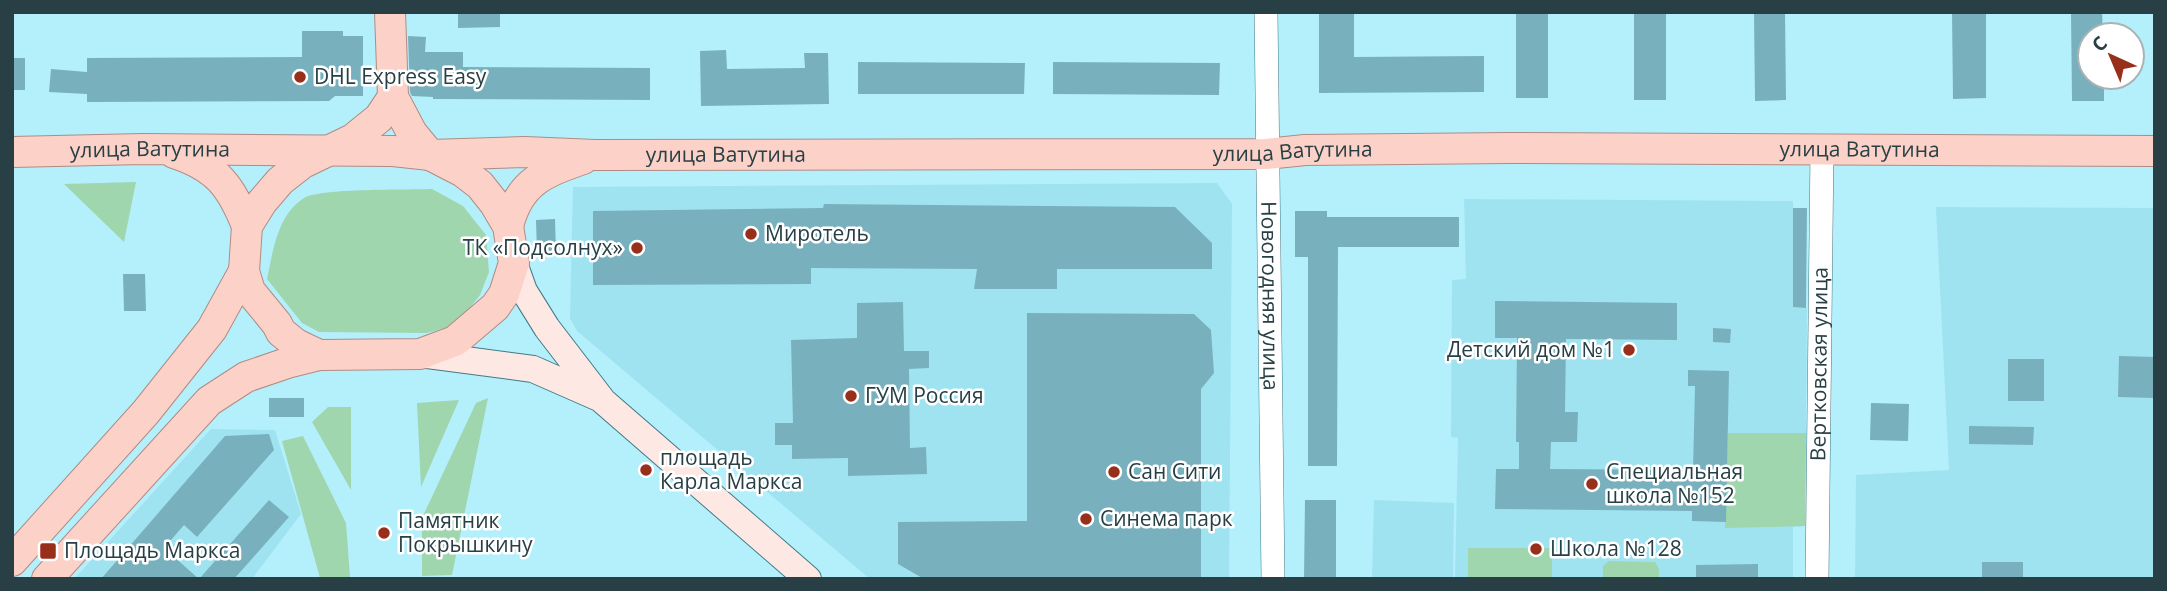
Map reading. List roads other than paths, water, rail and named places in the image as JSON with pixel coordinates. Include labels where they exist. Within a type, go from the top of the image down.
[{"type":"main road","points":[[390,12],[393,97],[412,133],[430,155]]},
{"type":"main road","points":[[319,355],[296,344],[281,332],[250,291],[244,271],[247,226],[280,181],[303,163],[354,139],[379,118],[393,97]]},
{"type":"main road","name":"улица Ватутина","points":[[430,155],[525,152],[595,155],[1266,154],[1305,150],[1496,148],[2155,151]]},
{"type":"main road","points":[[161,149],[204,165],[217,174],[228,186],[247,226]]},
{"type":"main road","points":[[330,150],[393,151],[430,155],[481,185],[508,226],[514,263],[524,291],[547,328],[603,401],[808,579]]},
{"type":"main road","name":"улица Ватутина","points":[[12,152],[330,150]]},
{"type":"main road","points":[[508,226],[512,209],[522,192],[536,179],[553,169],[595,155]]},
{"type":"main road","points":[[420,354],[455,341],[495,307],[504,294],[514,263]]},
{"type":"main road","points":[[12,561],[146,412],[212,329],[244,271]]},
{"type":"main road","points":[[47,579],[209,401],[246,377],[287,363],[319,355],[420,354],[533,369],[603,401]]},
{"type":"street","name":"Новогодняя улица","points":[[1266,12],[1273,579]]},
{"type":"street","name":"Вертковская улица","points":[[1817,579],[1822,149]]},
{"type":"place","name":"DHL Express Easy","points":[[300,77]]},
{"type":"place","name":"Миротель","points":[[751,234]]},
{"type":"place","name":"ТК «Подсолнух»","points":[[637,248]]},
{"type":"place","name":"Детский дом №1","points":[[1629,350]]},
{"type":"place","name":"ГУМ Россия","points":[[851,396]]},
{"type":"place","name":"площадь Карла Маркса","points":[[646,470]]},
{"type":"place","name":"Сан Сити","points":[[1114,472]]},
{"type":"place","name":"Специальная школа №152","points":[[1592,484]]},
{"type":"place","name":"Синема парк","points":[[1086,519]]},
{"type":"place","name":"Памятник Покрышкину","points":[[384,533]]},
{"type":"place","name":"Школа №128","points":[[1536,549]]},
{"type":"place","name":"Площадь Маркса","points":[[48,551]]}]
